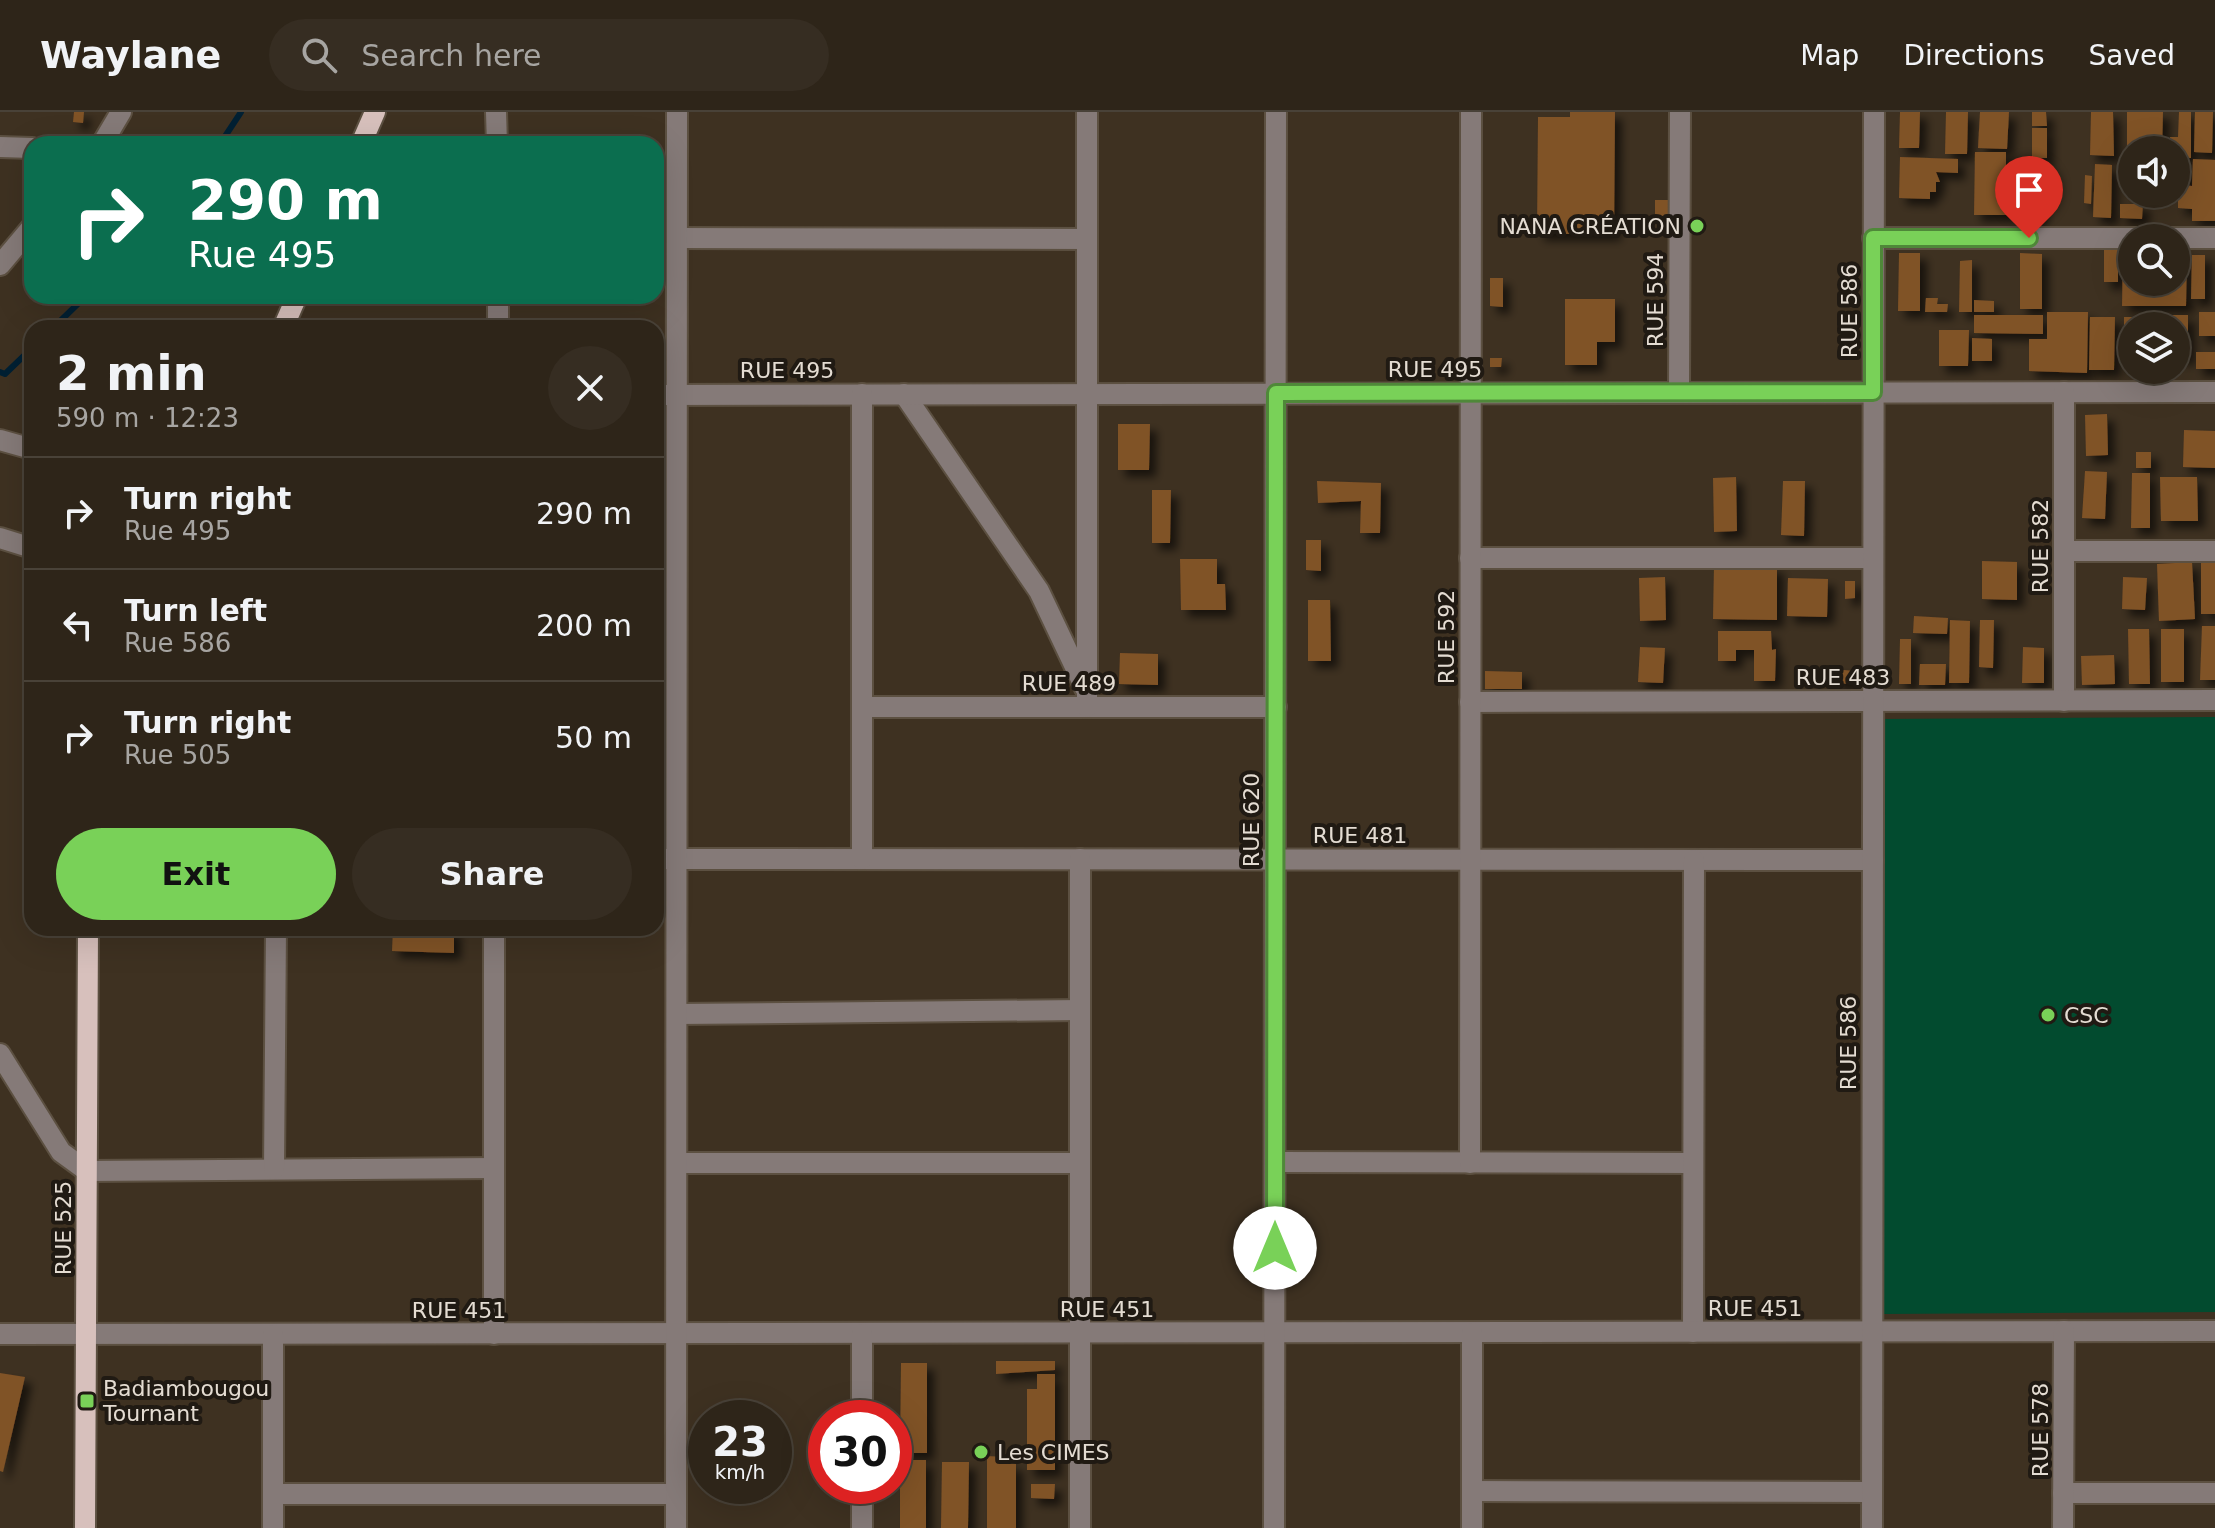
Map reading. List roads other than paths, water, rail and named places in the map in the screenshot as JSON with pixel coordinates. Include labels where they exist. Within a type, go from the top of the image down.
[{"type":"main road","points":[[364,136],[375,112]]},
{"type":"main road","name":"RUE 525","points":[[85,1519],[88,936]]},
{"type":"street","points":[[107,136],[121,112]]},
{"type":"street","points":[[496,112],[497,136]]},
{"type":"street","points":[[676,1528],[677,1014],[666,859],[666,706],[677,552],[677,112]]},
{"type":"street","points":[[1087,112],[1087,700]]},
{"type":"street","name":"RUE 620","points":[[1274,1528],[1276,112]]},
{"type":"street","name":"RUE 592","points":[[1470,1163],[1471,112]]},
{"type":"street","name":"RUE 594","points":[[1679,392],[1680,112]]},
{"type":"street","name":"RUE 586","points":[[1872,1528],[1874,112]]},
{"type":"street","points":[[0,147],[24,148]]},
{"type":"street","points":[[0,265],[24,236]]},
{"type":"street","points":[[677,238],[1087,239]]},
{"type":"street","points":[[1873,238],[2215,238]]},
{"type":"street","name":"RUE 582","points":[[2064,392],[2064,701]]},
{"type":"street","name":"RUE 495","points":[[664,395],[2215,392]]},
{"type":"street","points":[[862,394],[862,859]]},
{"type":"street","points":[[904,394],[1039,591],[1087,700]]},
{"type":"street","points":[[0,440],[24,447]]},
{"type":"street","points":[[0,538],[24,546]]},
{"type":"street","points":[[2064,551],[2215,551]]},
{"type":"street","points":[[664,552],[677,552]]},
{"type":"street","points":[[1470,558],[1873,558]]},
{"type":"street","name":"RUE 489","points":[[862,707],[1087,700],[1276,707]]},
{"type":"street","name":"RUE 483","points":[[1470,702],[2215,700]]},
{"type":"street","name":"RUE 481","points":[[666,859],[1873,860]]},
{"type":"street","points":[[1080,859],[1080,1528]]},
{"type":"street","points":[[1693,1332],[1694,860]]},
{"type":"street","points":[[274,1169],[276,936]]},
{"type":"street","points":[[494,936],[494,1334]]},
{"type":"street","points":[[677,1014],[1080,1010]]},
{"type":"street","points":[[0,1054],[61,1152],[87,1171],[494,1168]]},
{"type":"street","points":[[1275,1162],[1693,1163]]},
{"type":"street","points":[[677,1163],[1080,1163]]},
{"type":"street","name":"RUE 578","points":[[2063,1528],[2064,1331]]},
{"type":"street","name":"RUE 451","points":[[0,1334],[2215,1331]]},
{"type":"street","points":[[1472,1333],[1472,1528]]},
{"type":"street","points":[[862,1334],[862,1400]]},
{"type":"street","points":[[273,1335],[273,1528]]},
{"type":"street","points":[[1472,1491],[1872,1492]]},
{"type":"street","points":[[2063,1493],[2215,1493]]},
{"type":"street","points":[[273,1494],[676,1494]]},
{"type":"street","points":[[862,1504],[862,1528]]},
{"type":"street","points":[[72,1528],[85,1519]]},
{"type":"waterway","points":[[225,136],[241,112]]},
{"type":"waterway","points":[[61,320],[78,304]]},
{"type":"waterway","points":[[0,372],[5,374],[24,356]]},
{"type":"place","name":"NANA CRÉATION","points":[[1697,226]]},
{"type":"place","name":"CSC","points":[[2048,1015]]},
{"type":"place","name":"Badiambougou Tournant","points":[[87,1401]]},
{"type":"place","name":"Les CIMES","points":[[981,1452]]}]
